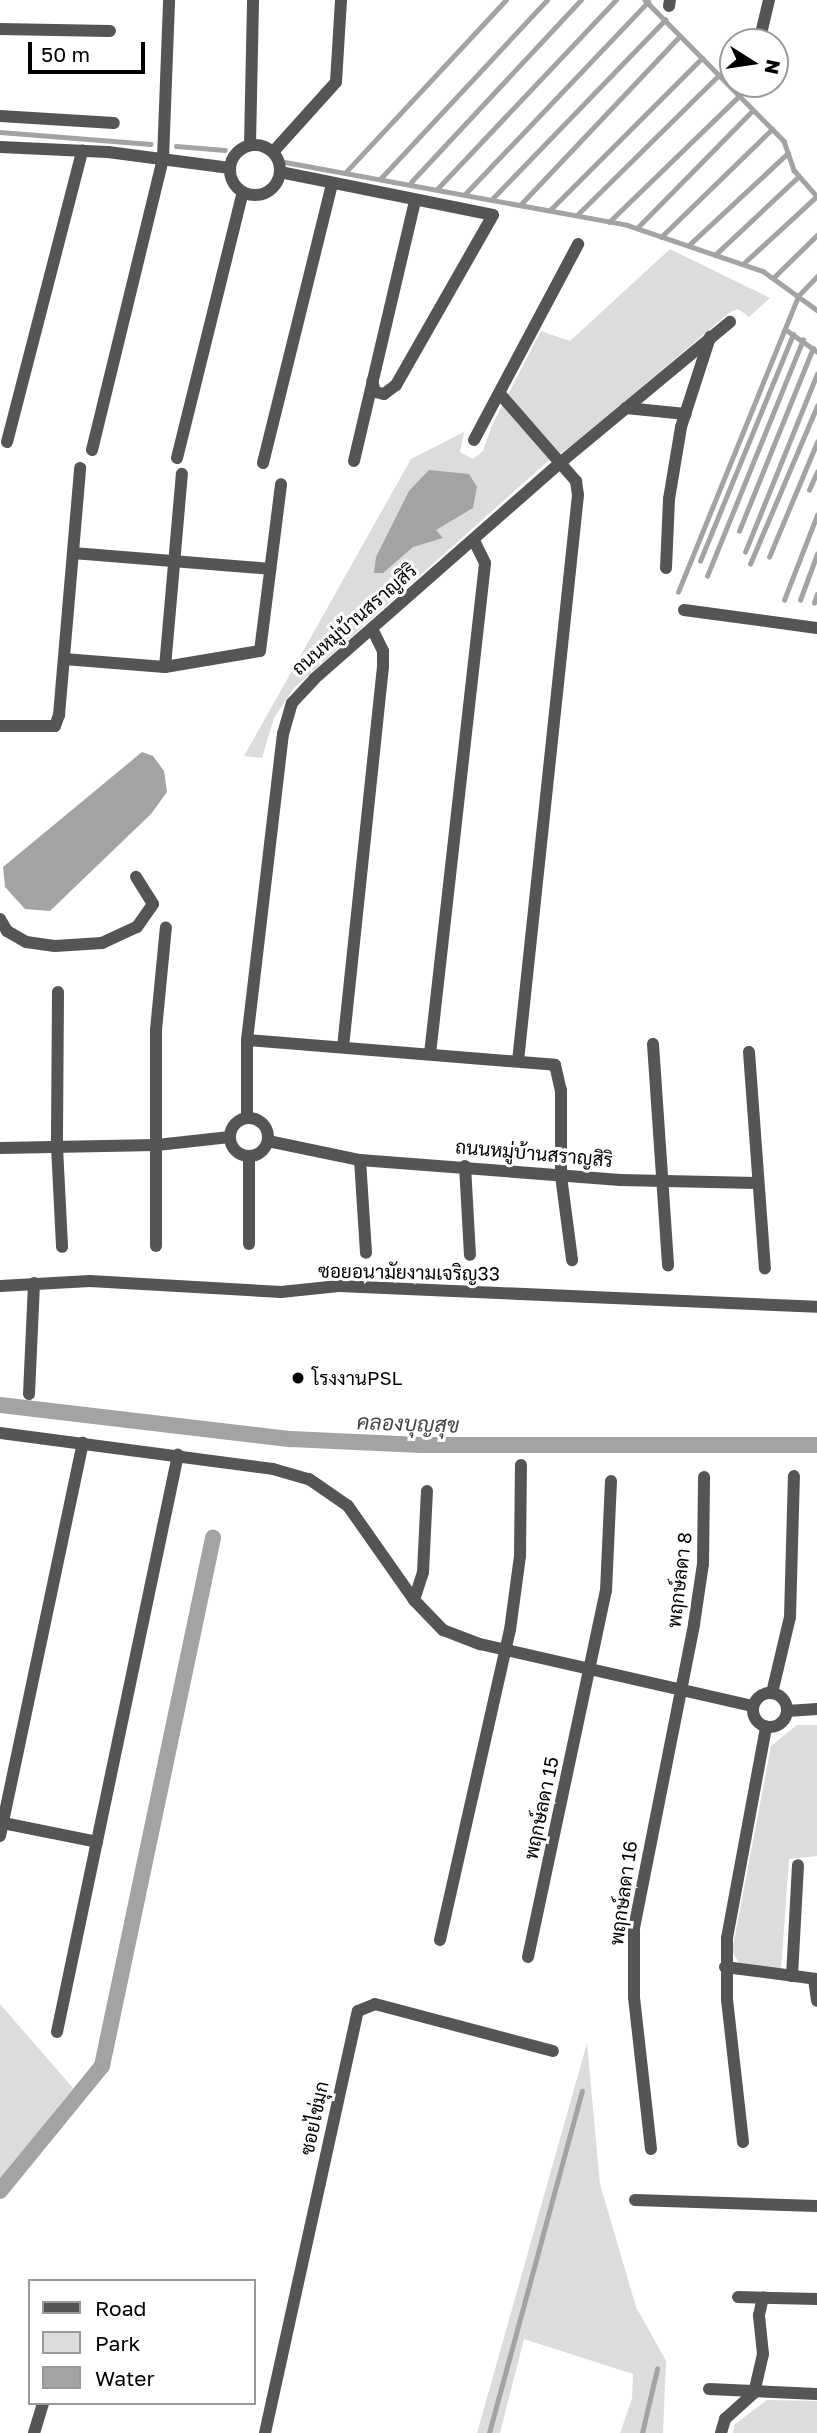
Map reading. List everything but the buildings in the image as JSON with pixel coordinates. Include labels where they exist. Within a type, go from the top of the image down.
[{"type":"street","points":[[92,450],[163,159],[169,0]]},
{"type":"street","points":[[250,145],[253,0]]},
{"type":"street","points":[[273,152],[336,82],[341,0]]},
{"type":"street","points":[[762,28],[769,0]]},
{"type":"street","points":[[0,29],[110,31]]},
{"type":"street","points":[[0,116],[114,123]]},
{"type":"street","points":[[273,152],[250,145],[239,150],[230,168],[232,180],[243,192],[267,192],[280,172]]},
{"type":"street","points":[[0,147],[82,150],[230,168]]},
{"type":"street","points":[[7,442],[82,150]]},
{"type":"street","points":[[273,152],[280,172]]},
{"type":"street","points":[[280,172],[415,201],[489,212],[493,219],[396,385],[384,394],[376,392],[372,381]]},
{"type":"street","points":[[263,463],[332,184]]},
{"type":"street","points":[[177,458],[243,192]]},
{"type":"street","points":[[354,461],[415,201]]},
{"type":"street","points":[[474,440],[579,244]]},
{"type":"street","name":"ถนนหมู่บ้านสราญสิริ","points":[[247,1118],[247,1040],[286,718],[302,691],[560,463],[730,322]]},
{"type":"street","points":[[666,568],[669,499],[686,414],[710,337]]},
{"type":"street","points":[[500,394],[576,481],[578,495],[518,1060]]},
{"type":"street","points":[[626,408],[686,414]]},
{"type":"street","points":[[0,726],[55,726],[64,659],[80,468]]},
{"type":"street","points":[[165,667],[183,474]]},
{"type":"street","points":[[64,659],[165,667],[260,651],[281,484]]},
{"type":"street","points":[[430,1054],[485,563],[474,540]]},
{"type":"street","points":[[73,553],[270,569]]},
{"type":"street","points":[[684,610],[817,628]]},
{"type":"street","points":[[343,1047],[383,666],[383,651],[372,628]]},
{"type":"street","points":[[0,919],[7,930],[26,942],[55,946],[102,943],[137,927],[153,904],[136,877]]},
{"type":"street","points":[[156,1246],[156,1030],[166,927]]},
{"type":"street","points":[[58,992],[57,1147],[62,1247]]},
{"type":"street","points":[[247,1040],[518,1060],[549,1063],[559,1069],[561,1176],[572,1260]]},
{"type":"street","points":[[653,1044],[660,1180],[668,1265]]},
{"type":"street","points":[[749,1052],[765,1268]]},
{"type":"street","points":[[247,1118],[265,1125],[268,1141],[262,1152],[249,1157],[235,1150],[230,1136],[233,1126],[247,1118]]},
{"type":"street","points":[[0,1148],[157,1145],[230,1136]]},
{"type":"street","name":"ถนนหมู่บ้านสราญสิริ","points":[[268,1141],[360,1160],[466,1166],[561,1176],[757,1183]]},
{"type":"street","points":[[249,1157],[249,1244]]},
{"type":"street","points":[[360,1160],[366,1253]]},
{"type":"street","points":[[466,1166],[470,1255]]},
{"type":"street","name":"ซอยอนามัยงามเจริญ33","points":[[0,1286],[90,1281],[281,1292],[339,1286],[817,1307]]},
{"type":"street","points":[[29,1394],[34,1283]]},
{"type":"street","points":[[0,1433],[178,1455],[292,1473],[328,1490],[360,1521],[414,1600],[443,1630],[506,1649],[682,1687],[753,1706]]},
{"type":"street","points":[[83,1443],[1,1830],[97,1842]]},
{"type":"street","points":[[57,2032],[178,1455]]},
{"type":"street","points":[[440,1940],[506,1649],[520,1556],[521,1465]]},
{"type":"street","points":[[772,1693],[790,1617],[794,1476]]},
{"type":"street","name":"พฤกษ์ลดา 8","points":[[682,1687],[703,1564],[704,1477]]},
{"type":"street","name":"พฤกษ์ลดา 15","points":[[528,1957],[593,1667],[606,1591],[611,1481]]},
{"type":"street","points":[[414,1600],[423,1572],[427,1490]]},
{"type":"street","name":"พฤกษ์ลดา 16","points":[[651,2150],[634,1997],[634,1928],[682,1687]]},
{"type":"street","points":[[772,1693],[781,1697],[787,1711],[782,1722],[766,1727],[757,1722],[753,1706],[760,1696],[772,1693]]},
{"type":"street","points":[[787,1711],[817,1709]]},
{"type":"street","points":[[743,2142],[726,1967],[732,1897],[766,1727]]},
{"type":"street","points":[[792,1976],[798,1864]]},
{"type":"street","points":[[726,1967],[816,1979],[817,2001]]},
{"type":"street","name":"ซอยไข่มุก","points":[[265,2433],[358,2011],[375,2004],[553,2051]]},
{"type":"street","points":[[635,2200],[817,2206]]},
{"type":"street","points":[[738,2297],[817,2299]]},
{"type":"street","points":[[721,2433],[725,2419],[754,2393],[763,2354],[759,2315],[763,2297]]},
{"type":"street","points":[[709,2389],[817,2394]]},
{"type":"street","points":[[34,2433],[42,2405]]},
{"type":"green space","points":[[670,249],[770,298],[749,317],[738,309],[730,312],[575,444],[548,461],[294,688],[274,718],[262,758],[244,756],[411,459],[464,432],[460,452],[473,459],[483,451],[493,423],[541,331],[570,341]]},
{"type":"green space","points":[[797,1725],[817,1725],[817,1856],[789,1859],[781,1970],[739,1963],[732,1951],[771,1746]]},
{"type":"green space","points":[[0,2004],[73,2088],[0,2180]]},
{"type":"green space","points":[[587,2043],[600,2184],[636,2307],[666,2361],[663,2433],[620,2433],[632,2399],[633,2374],[524,2339],[500,2433],[477,2433]]},
{"type":"green space","points":[[767,2400],[817,2401],[817,2433],[733,2433],[734,2425]]},
{"type":"water","points":[[429,470],[469,474],[477,487],[473,508],[436,530],[443,538],[413,547],[383,573],[374,573],[376,557],[409,491]]},
{"type":"water","points":[[142,752],[153,756],[164,771],[167,792],[151,814],[50,911],[25,909],[5,887],[3,867]]},
{"type":"waterway","points":[[345,173],[506,0]]},
{"type":"waterway","points":[[381,178],[547,0]]},
{"type":"waterway","points":[[411,182],[581,0]]},
{"type":"waterway","points":[[438,188],[616,0]]},
{"type":"waterway","points":[[645,0],[784,141],[794,170],[817,196]]},
{"type":"waterway","points":[[466,193],[648,2]]},
{"type":"waterway","points":[[493,198],[665,20]]},
{"type":"waterway","points":[[521,204],[680,36]]},
{"type":"waterway","points":[[550,210],[702,58]]},
{"type":"waterway","points":[[578,214],[719,75]]},
{"type":"waterway","points":[[609,222],[737,98]]},
{"type":"waterway","points":[[637,228],[753,110]]},
{"type":"waterway","points":[[661,237],[772,129]]},
{"type":"waterway","points":[[0,132],[151,144]]},
{"type":"waterway","points":[[176,146],[225,150]]},
{"type":"waterway","points":[[689,245],[788,153]]},
{"type":"waterway","points":[[285,162],[627,225],[763,271],[817,310]]},
{"type":"waterway","points":[[715,255],[798,177]]},
{"type":"waterway","points":[[743,264],[817,196]]},
{"type":"waterway","points":[[773,278],[817,235]]},
{"type":"waterway","points":[[678,592],[798,296],[817,276]]},
{"type":"waterway","points":[[785,329],[817,351]]},
{"type":"waterway","points":[[700,561],[793,334]]},
{"type":"waterway","points":[[707,576],[803,340]]},
{"type":"waterway","points":[[739,531],[813,348]]},
{"type":"waterway","points":[[745,552],[817,374]]},
{"type":"waterway","points":[[750,564],[817,406]]},
{"type":"waterway","points":[[769,557],[817,442]]},
{"type":"waterway","points":[[809,490],[817,472]]},
{"type":"waterway","points":[[784,600],[817,515]]},
{"type":"waterway","points":[[800,600],[817,554]]},
{"type":"waterway","points":[[814,603],[817,594]]},
{"type":"waterway","name":"คลองบุญสุข","points":[[0,1405],[291,1439],[421,1445],[817,1445]]},
{"type":"waterway","points":[[0,2191],[102,2066],[213,1538]]},
{"type":"waterway","points":[[489,2433],[582,2091]]},
{"type":"waterway","points":[[642,2433],[657,2369]]},
{"type":"place","name":"โรงงานPSL","points":[[298,1378]]}]
